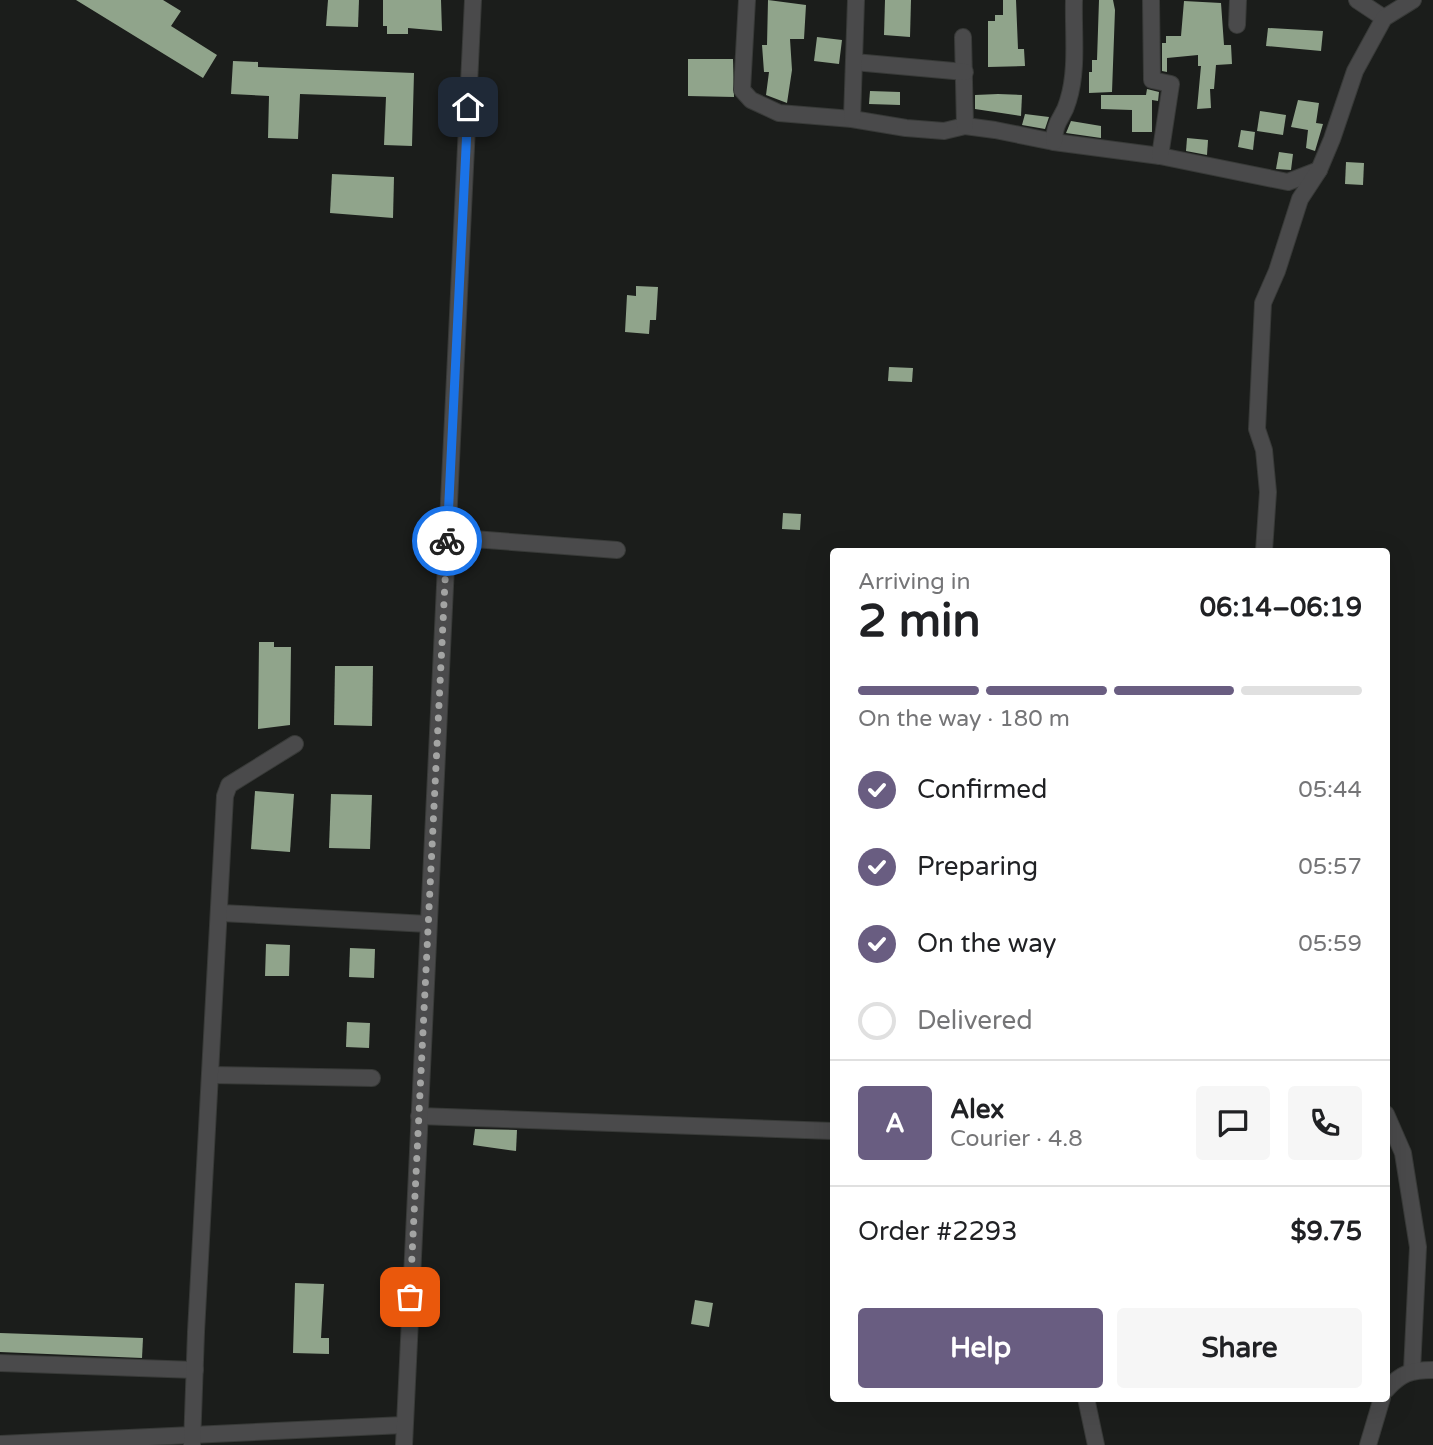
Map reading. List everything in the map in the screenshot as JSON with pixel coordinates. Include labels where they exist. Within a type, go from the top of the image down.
[{"type":"street","points":[[404,1445],[473,0]]},
{"type":"street","points":[[747,0],[742,90],[751,100],[779,113],[944,131],[965,126],[1054,142],[1160,156],[1288,182],[1319,170]]},
{"type":"street","points":[[852,119],[856,0]]},
{"type":"street","points":[[1054,142],[1055,123],[1068,104],[1072,79],[1074,0]]},
{"type":"street","points":[[1151,0],[1152,80],[1171,85],[1160,156]]},
{"type":"street","points":[[1237,25],[1238,0]]},
{"type":"street","points":[[1357,0],[1384,18]]},
{"type":"street","points":[[1264,548],[1268,492],[1264,450],[1257,429],[1259,326],[1263,303],[1277,271],[1300,199],[1319,170],[1355,71],[1384,18],[1413,0]]},
{"type":"street","points":[[964,37],[965,126]]},
{"type":"street","points":[[854,62],[965,72]]},
{"type":"street","points":[[1288,182],[1300,199]]},
{"type":"street","points":[[447,537],[617,550]]},
{"type":"street","points":[[193,1439],[225,796],[229,785],[295,744]]},
{"type":"street","points":[[221,913],[428,924]]},
{"type":"street","points":[[211,1075],[372,1078]]},
{"type":"street","points":[[419,1116],[830,1131]]},
{"type":"street","points":[[1390,1123],[1403,1153],[1418,1247],[1412,1370]]},
{"type":"street","points":[[0,1363],[195,1370]]},
{"type":"street","points":[[1390,1386],[1399,1376],[1412,1370],[1433,1370]]},
{"type":"street","points":[[1087,1402],[1096,1445]]},
{"type":"street","points":[[1368,1445],[1381,1402]]},
{"type":"street","points":[[0,1444],[193,1439],[404,1425]]},
{"type":"building","points":[[76,0],[163,0],[181,11],[171,26],[217,55],[203,78]]},
{"type":"building","points":[[328,0],[359,0],[358,27],[326,26]]},
{"type":"building","points":[[383,0],[441,0],[442,31],[408,28],[408,34],[387,34],[387,26],[383,26]]},
{"type":"building","points":[[768,0],[806,5],[804,39],[790,39],[792,70],[787,103],[766,95],[769,72],[764,72],[762,45],[767,45]]},
{"type":"building","points":[[885,0],[911,0],[910,37],[884,35]]},
{"type":"building","points":[[1003,0],[1016,0],[1018,49],[1024,49],[1025,66],[988,67],[988,21],[995,21],[995,15],[1003,15]]},
{"type":"building","points":[[1099,0],[1113,0],[1115,10],[1112,92],[1089,93],[1089,72],[1092,72],[1092,60],[1097,60]]},
{"type":"building","points":[[1184,1],[1221,3],[1224,45],[1231,45],[1232,64],[1216,65],[1214,89],[1210,89],[1211,108],[1197,109],[1201,66],[1198,66],[1198,55],[1167,58],[1167,72],[1162,71],[1162,43],[1166,43],[1166,36],[1181,36]]},
{"type":"building","points":[[1268,28],[1323,31],[1321,51],[1266,46]]},
{"type":"building","points":[[817,37],[842,40],[839,64],[814,61]]},
{"type":"building","points":[[688,59],[733,59],[734,97],[688,96]]},
{"type":"building","points":[[233,61],[258,62],[258,67],[414,73],[412,146],[384,145],[386,97],[300,94],[298,139],[268,138],[269,96],[231,94]]},
{"type":"building","points":[[1147,89],[1159,92],[1158,101],[1152,100],[1152,132],[1132,132],[1132,110],[1101,109],[1101,95],[1146,95]]},
{"type":"building","points":[[870,91],[900,92],[900,105],[869,104]]},
{"type":"building","points":[[975,95],[1022,95],[1021,116],[975,109]]},
{"type":"building","points":[[1298,100],[1319,103],[1316,123],[1323,124],[1315,151],[1306,148],[1308,130],[1291,127]]},
{"type":"building","points":[[1260,111],[1286,115],[1283,135],[1257,131]]},
{"type":"building","points":[[1025,114],[1049,117],[1045,129],[1022,125]]},
{"type":"building","points":[[1071,121],[1101,126],[1101,138],[1066,133]]},
{"type":"building","points":[[1241,130],[1255,132],[1253,150],[1238,147]]},
{"type":"building","points":[[1187,138],[1208,140],[1207,155],[1186,151]]},
{"type":"building","points":[[1279,152],[1293,154],[1291,170],[1276,169]]},
{"type":"building","points":[[1346,162],[1364,163],[1363,185],[1345,184]]},
{"type":"building","points":[[332,174],[394,177],[393,218],[330,213]]},
{"type":"building","points":[[636,286],[658,287],[656,320],[650,320],[649,334],[625,332],[627,295],[636,296]]},
{"type":"building","points":[[889,367],[913,368],[912,382],[888,381]]},
{"type":"building","points":[[783,513],[801,514],[800,530],[782,529]]},
{"type":"building","points":[[259,642],[274,642],[274,647],[291,647],[290,725],[258,729]]},
{"type":"building","points":[[335,666],[373,666],[372,726],[334,725]]},
{"type":"building","points":[[255,791],[294,794],[290,852],[251,849]]},
{"type":"building","points":[[331,794],[372,795],[370,849],[329,848]]},
{"type":"building","points":[[266,944],[290,945],[289,976],[265,976]]},
{"type":"building","points":[[350,948],[375,949],[374,978],[349,977]]},
{"type":"building","points":[[347,1022],[370,1023],[369,1048],[346,1047]]},
{"type":"building","points":[[475,1129],[517,1130],[516,1151],[473,1145]]},
{"type":"building","points":[[295,1283],[324,1284],[321,1338],[329,1338],[329,1354],[293,1353]]},
{"type":"building","points":[[695,1300],[713,1303],[709,1327],[691,1324]]},
{"type":"building","points":[[0,1333],[143,1338],[142,1358],[0,1352]]},
{"type":"way so far","points":[[410,1297],[447,541]]},
{"type":"route","points":[[447,541],[468,107]]}]
